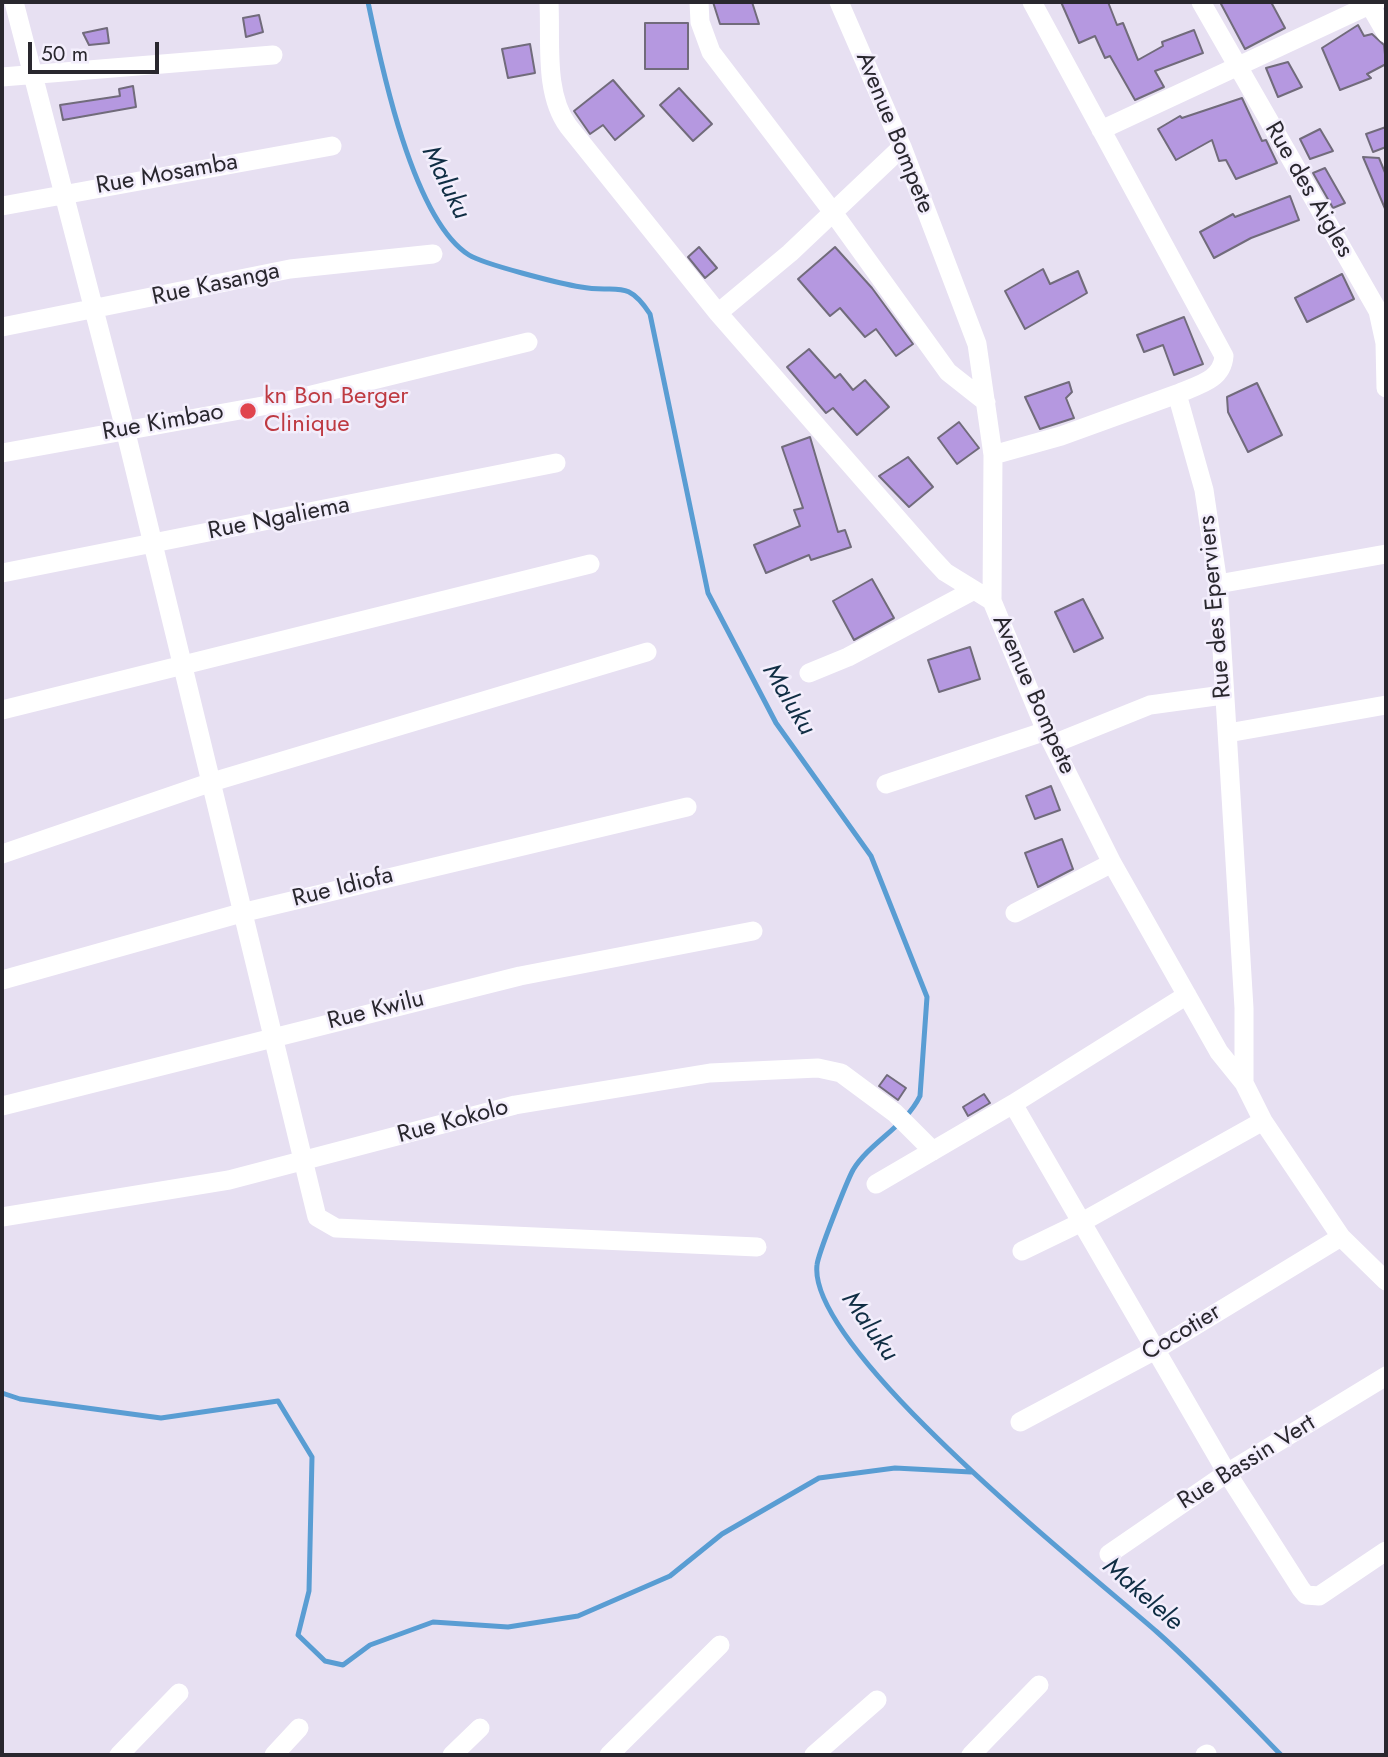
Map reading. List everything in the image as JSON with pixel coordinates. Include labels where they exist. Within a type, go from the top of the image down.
[{"type":"street","points":[[14,2],[125,429],[180,666],[212,782],[241,913],[317,1217],[336,1228],[757,1247]]},
{"type":"street","points":[[549,2],[554,94],[559,114],[718,313],[932,558],[945,572],[992,601]]},
{"type":"street","points":[[699,2],[700,22],[711,51],[832,211],[948,372],[986,402]]},
{"type":"street","name":"Avenue Bompete","points":[[839,2],[902,147],[977,344],[993,455],[992,601],[1050,737],[1112,863],[1226,1062],[1244,1083],[1263,1121],[1341,1237],[1386,1281]]},
{"type":"street","points":[[993,455],[1061,436],[1177,394],[1217,376],[1223,367],[1224,356],[1220,344],[1032,2]]},
{"type":"street","name":"Rue des Aigles","points":[[1201,2],[1378,311],[1385,343],[1386,388]]},
{"type":"street","points":[[1101,130],[1371,3],[1386,33]]},
{"type":"street","points":[[2,77],[273,55]]},
{"type":"street","name":"Rue Mosamba","points":[[2,205],[332,146]]},
{"type":"street","points":[[718,313],[790,253],[902,147]]},
{"type":"street","name":"Rue Kasanga","points":[[2,327],[290,269],[433,254]]},
{"type":"street","name":"Rue Kimbao","points":[[2,453],[279,403],[528,342]]},
{"type":"street","name":"Rue des Eperviers","points":[[1177,394],[1204,490],[1218,583],[1244,1008],[1244,1083]]},
{"type":"street","name":"Rue Ngaliema","points":[[2,572],[317,513],[556,463]]},
{"type":"street","points":[[1218,583],[1386,554]]},
{"type":"street","points":[[2,709],[590,564]]},
{"type":"street","points":[[809,673],[848,657],[974,590]]},
{"type":"street","points":[[2,854],[212,782],[647,652]]},
{"type":"street","points":[[886,783],[1050,737],[1150,705],[1223,695]]},
{"type":"street","points":[[1228,733],[1386,705]]},
{"type":"street","name":"Rue Idiofa","points":[[2,980],[241,913],[687,807]]},
{"type":"street","points":[[1015,912],[1112,863]]},
{"type":"street","name":"Rue Kwilu","points":[[2,1106],[271,1036],[520,976],[753,931]]},
{"type":"street","points":[[876,1185],[1013,1104],[1187,995]]},
{"type":"street","name":"Rue Kokolo","points":[[2,1217],[229,1180],[515,1105],[710,1073],[829,1070],[841,1073],[900,1119],[933,1151]]},
{"type":"street","points":[[1013,1104],[1227,1473],[1306,1595],[1319,1596],[1386,1551]]},
{"type":"street","points":[[1022,1251],[1082,1222],[1263,1121]]},
{"type":"street","name":"Cocotier","points":[[1020,1422],[1157,1349],[1341,1237]]},
{"type":"street","name":"Rue Bassin Vert","points":[[1109,1553],[1227,1473],[1386,1376]]},
{"type":"street","points":[[609,1755],[720,1646]]},
{"type":"street","points":[[971,1755],[1039,1685]]},
{"type":"street","points":[[119,1755],[179,1693]]},
{"type":"street","points":[[814,1755],[877,1700]]},
{"type":"street","points":[[274,1755],[299,1728]]},
{"type":"street","points":[[452,1755],[480,1728]]},
{"type":"building","points":[[713,2],[752,2],[759,24],[720,24]]},
{"type":"building","points":[[1061,2],[1108,2],[1117,25],[1123,23],[1138,60],[1163,46],[1162,42],[1194,30],[1203,53],[1155,71],[1164,87],[1135,100],[1110,56],[1105,58],[1095,36],[1079,43]]},
{"type":"building","points":[[1220,2],[1271,2],[1285,28],[1245,49]]},
{"type":"building","points":[[259,15],[263,32],[246,37],[243,18]]},
{"type":"building","points":[[645,23],[688,23],[688,69],[645,69]]},
{"type":"building","points":[[1358,25],[1364,36],[1372,34],[1384,45],[1386,64],[1367,74],[1371,78],[1340,90],[1322,48]]},
{"type":"building","points":[[107,28],[109,43],[89,45],[83,33]]},
{"type":"building","points":[[530,44],[535,73],[508,78],[502,49]]},
{"type":"building","points":[[1288,62],[1302,87],[1278,97],[1266,68]]},
{"type":"building","points":[[613,80],[644,116],[615,140],[603,125],[590,134],[574,111]]},
{"type":"building","points":[[133,86],[136,107],[63,120],[60,105],[120,96],[119,89]]},
{"type":"building","points":[[679,88],[712,124],[693,141],[660,105]]},
{"type":"building","points":[[1242,98],[1262,141],[1266,140],[1277,163],[1236,179],[1226,160],[1219,161],[1212,140],[1176,160],[1158,129],[1180,116],[1182,118]]},
{"type":"building","points":[[1386,127],[1386,147],[1373,152],[1366,134]]},
{"type":"building","points":[[1320,129],[1333,151],[1310,159],[1300,139]]},
{"type":"building","points":[[1363,157],[1379,158],[1386,175],[1386,211]]},
{"type":"building","points":[[1325,168],[1345,203],[1333,208],[1313,173]]},
{"type":"building","points":[[1290,196],[1299,220],[1251,238],[1214,258],[1200,232],[1233,214],[1235,217]]},
{"type":"building","points":[[699,247],[717,268],[705,278],[688,257]]},
{"type":"building","points":[[835,247],[872,288],[913,344],[896,356],[876,329],[865,337],[840,308],[830,316],[798,279]]},
{"type":"building","points":[[1043,269],[1050,284],[1078,271],[1087,293],[1025,329],[1005,291]]},
{"type":"building","points":[[1342,274],[1354,299],[1307,322],[1295,298]]},
{"type":"building","points":[[1184,317],[1203,364],[1174,375],[1163,345],[1144,352],[1137,335]]},
{"type":"building","points":[[809,349],[835,378],[840,374],[853,390],[865,380],[889,407],[857,435],[833,408],[826,413],[787,367]]},
{"type":"building","points":[[1069,382],[1072,392],[1066,398],[1074,418],[1040,429],[1025,397]]},
{"type":"building","points":[[1257,383],[1282,435],[1248,452],[1228,412],[1227,397]]},
{"type":"building","points":[[959,422],[979,448],[957,464],[938,438]]},
{"type":"building","points":[[810,437],[838,532],[845,530],[851,547],[811,560],[809,555],[766,573],[754,545],[800,526],[794,510],[803,508],[782,447]]},
{"type":"building","points":[[908,457],[933,487],[909,507],[879,476]]},
{"type":"building","points":[[872,579],[894,618],[854,640],[833,601]]},
{"type":"building","points":[[1083,599],[1103,638],[1074,652],[1055,612]]},
{"type":"building","points":[[970,647],[980,679],[939,692],[928,660]]},
{"type":"building","points":[[1051,786],[1060,810],[1035,819],[1026,796]]},
{"type":"building","points":[[1062,839],[1073,869],[1038,887],[1025,853]]},
{"type":"building","points":[[887,1075],[906,1088],[898,1100],[879,1086]]},
{"type":"building","points":[[984,1094],[990,1103],[968,1116],[963,1107]]},
{"type":"waterway","name":"Maluku","points":[[368,2],[402,139],[431,210],[449,237],[469,255],[505,268],[571,285],[627,291],[634,295],[650,314],[708,593],[776,723],[871,856],[927,997],[920,1096],[906,1117],[869,1151],[853,1170],[817,1265],[826,1303],[856,1350],[903,1403],[958,1458],[1157,1632],[1281,1755]]},
{"type":"waterway","points":[[2,1393],[20,1399],[161,1418],[278,1401],[312,1457],[309,1591],[298,1635],[325,1661],[343,1665],[370,1645],[433,1622],[508,1627],[578,1616],[670,1576],[722,1534],[819,1478],[895,1468],[971,1472]]},
{"type":"place","name":"kn Bon Berger Clinique","points":[[248,411]]},
{"type":"water label","name":"Makelele","points":[[1142,1595]]}]
